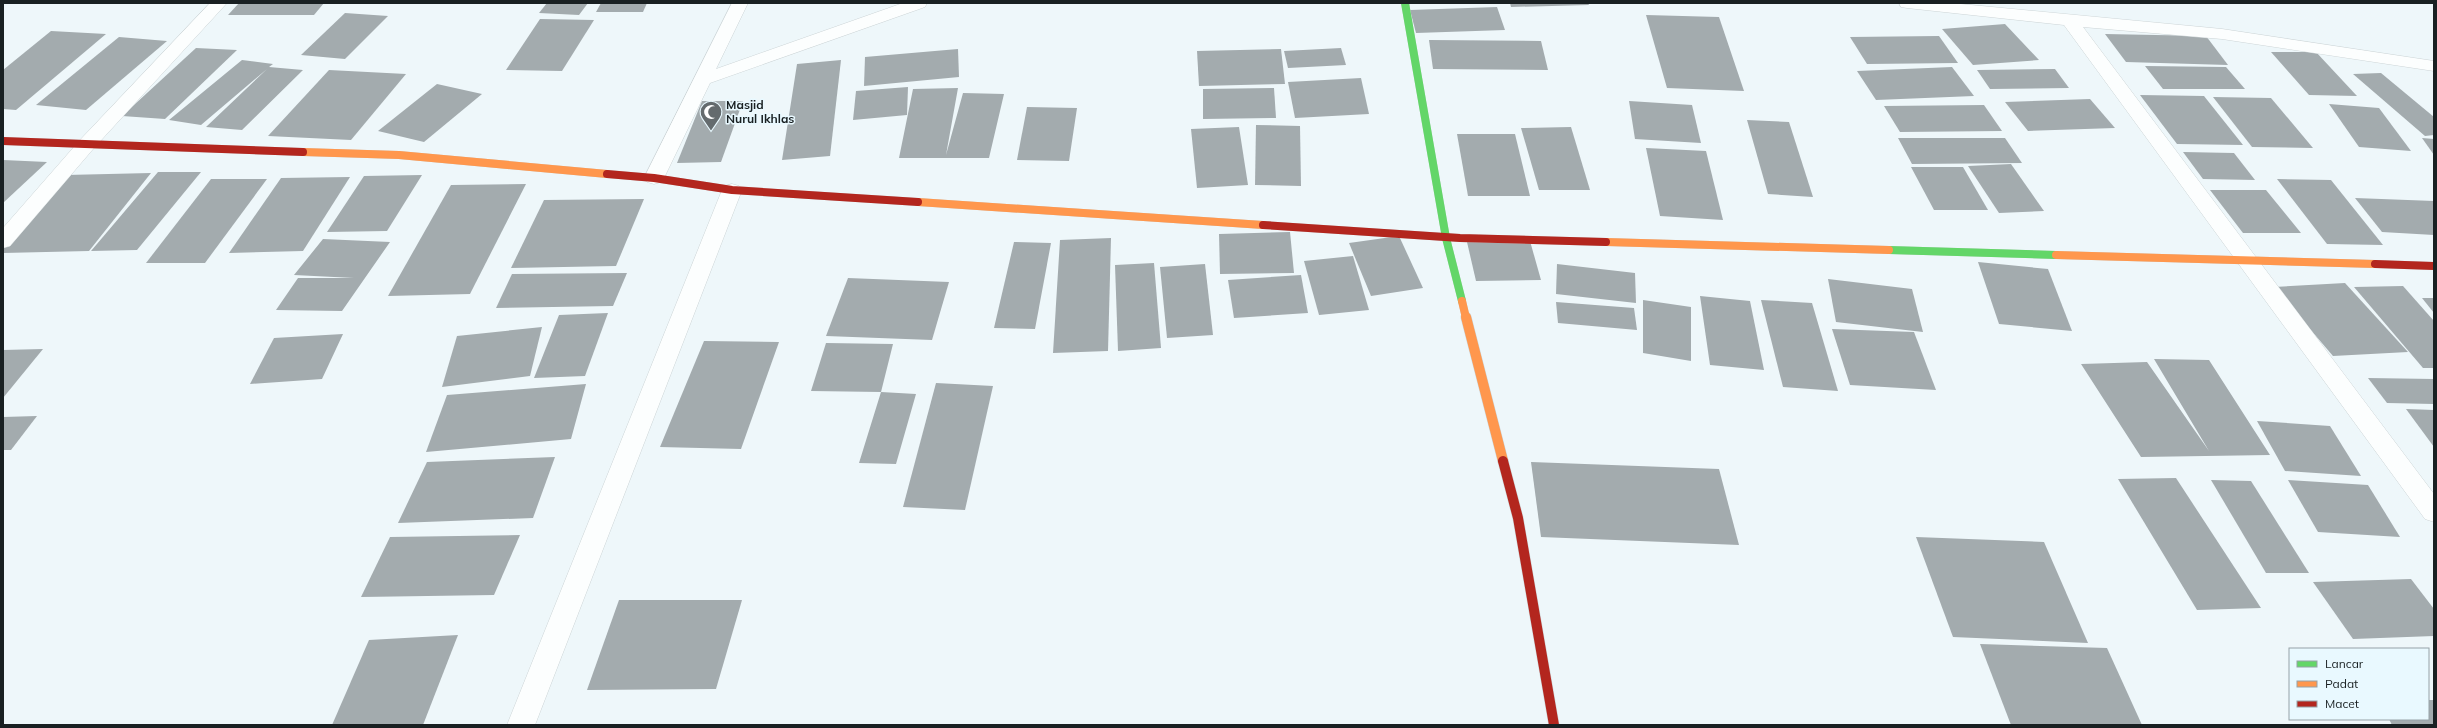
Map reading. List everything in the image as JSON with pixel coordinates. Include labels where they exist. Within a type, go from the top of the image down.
[{"type":"street","points":[[3,241],[87,144],[219,3]]},
{"type":"street","points":[[654,178],[704,79],[740,3]]},
{"type":"street","points":[[704,79],[919,3]]},
{"type":"street","points":[[1405,3],[1446,238],[1518,518],[1554,725]]},
{"type":"street","points":[[1906,3],[2222,34],[2434,66]]},
{"type":"street","points":[[2069,20],[2434,512]]},
{"type":"street","points":[[3,141],[399,155],[654,178],[732,190],[1446,238],[2434,266]]},
{"type":"street","points":[[521,725],[732,190]]},
{"type":"building","points":[[239,3],[324,3],[314,15],[228,15]]},
{"type":"building","points":[[547,3],[588,3],[579,15],[539,13]]},
{"type":"building","points":[[601,3],[647,3],[643,12],[596,12]]},
{"type":"building","points":[[1510,3],[1588,3],[1589,5],[1511,7]]},
{"type":"building","points":[[1497,7],[1505,30],[1416,33],[1410,10]]},
{"type":"building","points":[[345,13],[388,16],[345,59],[301,55]]},
{"type":"building","points":[[1646,15],[1719,17],[1744,91],[1667,88]]},
{"type":"building","points":[[540,19],[594,20],[562,71],[506,70]]},
{"type":"building","points":[[2005,24],[2039,60],[1973,65],[1942,29]]},
{"type":"building","points":[[51,31],[106,34],[16,110],[3,109],[3,70]]},
{"type":"building","points":[[2105,34],[2206,36],[2228,65],[2126,62]]},
{"type":"building","points":[[1939,36],[1958,63],[1867,64],[1850,37]]},
{"type":"building","points":[[119,37],[167,41],[86,110],[36,105]]},
{"type":"building","points":[[1429,40],[1541,41],[1548,70],[1433,69]]},
{"type":"building","points":[[196,48],[237,50],[165,119],[122,116]]},
{"type":"building","points":[[1341,48],[1346,65],[1288,68],[1284,51]]},
{"type":"building","points":[[958,49],[959,77],[864,86],[865,57]]},
{"type":"building","points":[[1281,49],[1285,84],[1199,86],[1197,51]]},
{"type":"building","points":[[2271,52],[2316,52],[2357,96],[2309,95]]},
{"type":"building","points":[[242,60],[273,64],[269,67],[303,70],[242,130],[206,127],[267,69],[201,125],[169,120]]},
{"type":"building","points":[[841,60],[830,156],[782,160],[797,64]]},
{"type":"building","points":[[2145,66],[2226,67],[2245,89],[2163,89]]},
{"type":"building","points":[[1952,67],[1974,96],[1876,100],[1857,71]]},
{"type":"building","points":[[2055,69],[2069,88],[1990,89],[1977,70]]},
{"type":"building","points":[[329,70],[406,74],[351,140],[268,136]]},
{"type":"building","points":[[2381,73],[2434,117],[2434,135],[2425,136],[2353,74]]},
{"type":"building","points":[[1361,78],[1369,114],[1295,118],[1288,82]]},
{"type":"building","points":[[437,84],[482,94],[424,142],[378,131]]},
{"type":"building","points":[[908,87],[907,115],[853,120],[856,91]]},
{"type":"building","points":[[958,88],[946,155],[963,93],[1004,94],[989,158],[899,158],[913,89]]},
{"type":"building","points":[[1274,88],[1276,118],[1203,119],[1203,89]]},
{"type":"building","points":[[2140,95],[2204,96],[2243,145],[2177,144]]},
{"type":"building","points":[[2213,97],[2271,98],[2313,148],[2252,147]]},
{"type":"building","points":[[2090,99],[2115,128],[2028,131],[2005,102]]},
{"type":"building","name":"Masjid Nurul Ikhlas","points":[[702,101],[743,101],[721,162],[677,163]]},
{"type":"building","points":[[1629,101],[1692,105],[1701,143],[1635,139]]},
{"type":"building","points":[[2329,104],[2379,108],[2411,151],[2359,147]]},
{"type":"building","points":[[1984,105],[2002,131],[1900,132],[1884,106]]},
{"type":"building","points":[[1027,107],[1077,108],[1069,161],[1017,160]]},
{"type":"building","points":[[1747,120],[1789,122],[1813,197],[1768,194]]},
{"type":"building","points":[[1256,125],[1300,126],[1301,186],[1255,185]]},
{"type":"building","points":[[1239,127],[1248,185],[1197,188],[1191,129]]},
{"type":"building","points":[[1571,127],[1590,190],[1539,190],[1521,128]]},
{"type":"building","points":[[1457,134],[1515,134],[1530,196],[1468,196]]},
{"type":"building","points":[[1898,138],[2005,138],[2022,163],[1912,164]]},
{"type":"building","points":[[2422,138],[2434,139],[2434,155]]},
{"type":"building","points":[[1646,148],[1706,151],[1723,220],[1660,216]]},
{"type":"building","points":[[2183,152],[2234,153],[2255,180],[2203,179]]},
{"type":"building","points":[[3,160],[47,162],[3,203]]},
{"type":"building","points":[[2011,164],[2044,211],[1999,213],[1968,166]]},
{"type":"building","points":[[1911,167],[1963,167],[1988,210],[1934,210]]},
{"type":"building","points":[[158,172],[201,172],[137,250],[91,251]]},
{"type":"building","points":[[151,173],[89,251],[3,253],[3,249],[66,175]]},
{"type":"building","points":[[422,175],[387,231],[327,232],[364,176]]},
{"type":"building","points":[[350,177],[303,251],[229,253],[281,178]]},
{"type":"building","points":[[211,179],[267,179],[205,263],[146,263]]},
{"type":"building","points":[[2277,179],[2331,180],[2383,245],[2327,244]]},
{"type":"building","points":[[526,184],[470,294],[388,296],[451,185]]},
{"type":"building","points":[[2210,190],[2266,190],[2301,233],[2243,233]]},
{"type":"building","points":[[2355,198],[2434,201],[2434,235],[2382,232]]},
{"type":"building","points":[[644,199],[616,266],[511,268],[544,200]]},
{"type":"building","points":[[1290,232],[1294,273],[1220,274],[1219,234]]},
{"type":"building","points":[[1399,236],[1423,288],[1371,296],[1349,243]]},
{"type":"building","points":[[1111,238],[1108,351],[1053,353],[1060,240]]},
{"type":"building","points":[[323,239],[390,242],[342,311],[276,310],[298,278],[354,278],[294,275]]},
{"type":"building","points":[[1530,241],[1541,280],[1476,281],[1467,242]]},
{"type":"building","points":[[1014,242],[1051,243],[1035,329],[994,328]]},
{"type":"building","points":[[1353,256],[1369,310],[1319,315],[1304,261]]},
{"type":"building","points":[[1978,262],[2048,269],[2072,331],[1999,324]]},
{"type":"building","points":[[1154,263],[1161,348],[1118,351],[1115,265]]},
{"type":"building","points":[[1205,264],[1213,335],[1167,338],[1160,267]]},
{"type":"building","points":[[1557,264],[1635,273],[1636,303],[1556,294]]},
{"type":"building","points":[[627,273],[613,306],[496,308],[512,274]]},
{"type":"building","points":[[1301,275],[1308,313],[1234,318],[1228,280]]},
{"type":"building","points":[[848,278],[949,282],[932,340],[826,336]]},
{"type":"building","points":[[1828,279],[1912,289],[1923,332],[1836,322]]},
{"type":"building","points":[[2345,283],[2408,352],[2333,356],[2274,287]]},
{"type":"building","points":[[2403,286],[2434,321],[2434,368],[2423,368],[2354,287]]},
{"type":"building","points":[[1700,296],[1750,301],[1764,370],[1710,365]]},
{"type":"building","points":[[2422,298],[2434,298],[2434,313]]},
{"type":"building","points":[[1643,300],[1691,307],[1691,361],[1643,353]]},
{"type":"building","points":[[1761,300],[1812,303],[1838,391],[1783,387]]},
{"type":"building","points":[[1556,302],[1634,308],[1637,330],[1558,323]]},
{"type":"building","points":[[608,313],[585,376],[534,378],[559,315]]},
{"type":"building","points":[[542,327],[530,376],[442,387],[457,336]]},
{"type":"building","points":[[1832,329],[1914,332],[1936,390],[1850,385]]},
{"type":"building","points":[[343,334],[322,379],[250,384],[274,338]]},
{"type":"building","points":[[704,341],[779,342],[741,449],[660,447]]},
{"type":"building","points":[[826,343],[893,344],[881,392],[811,391]]},
{"type":"building","points":[[43,349],[3,398],[3,350]]},
{"type":"building","points":[[2154,359],[2209,360],[2270,455],[2141,457],[2081,364],[2147,362],[2209,451]]},
{"type":"building","points":[[2368,378],[2434,379],[2434,404],[2387,403]]},
{"type":"building","points":[[936,383],[993,386],[965,510],[903,507]]},
{"type":"building","points":[[586,384],[571,439],[426,452],[447,395]]},
{"type":"building","points":[[881,392],[916,394],[896,464],[859,463]]},
{"type":"building","points":[[2406,409],[2434,410],[2434,447]]},
{"type":"building","points":[[37,416],[11,450],[3,450],[3,417]]},
{"type":"building","points":[[2257,421],[2330,426],[2361,476],[2285,471]]},
{"type":"building","points":[[555,457],[533,518],[398,523],[427,462]]},
{"type":"building","points":[[1531,462],[1719,469],[1739,545],[1541,537]]},
{"type":"building","points":[[2176,478],[2261,608],[2197,610],[2118,479]]},
{"type":"building","points":[[2211,480],[2251,481],[2309,573],[2266,573]]},
{"type":"building","points":[[2288,480],[2368,485],[2400,537],[2318,532]]},
{"type":"building","points":[[520,535],[494,595],[361,597],[390,537]]},
{"type":"building","points":[[1916,537],[2044,542],[2088,643],[1953,637]]},
{"type":"building","points":[[2411,579],[2434,609],[2434,636],[2353,639],[2313,582]]},
{"type":"building","points":[[619,600],[742,600],[716,689],[587,690]]},
{"type":"building","points":[[458,635],[423,725],[332,725],[369,640]]},
{"type":"building","points":[[1980,644],[2107,648],[2142,725],[2011,725]]},
{"type":"building","points":[[2429,700],[2434,700],[2434,725],[2392,725],[2390,720],[2429,720]]},
{"type":"traffic: fast","points":[[1405,3],[1446,238],[1462,301]]},
{"type":"traffic: fast","points":[[1889,250],[2056,255]]},
{"type":"traffic: slow","points":[[303,152],[399,155],[607,174]]},
{"type":"traffic: slow","points":[[918,202],[1263,225]]},
{"type":"traffic: slow","points":[[1606,242],[1889,250]]},
{"type":"traffic: slow","points":[[2056,255],[2375,264]]},
{"type":"traffic: slow","points":[[1462,301],[1503,461]]},
{"type":"traffic: jam","points":[[3,141],[303,152]]},
{"type":"traffic: jam","points":[[607,174],[654,178],[732,190],[918,202]]},
{"type":"traffic: jam","points":[[1263,225],[1460,238],[1606,242]]},
{"type":"traffic: jam","points":[[2375,264],[2434,266]]},
{"type":"traffic: jam","points":[[1503,461],[1518,518],[1554,725]]},
{"type":"place","name":"Masjid Nurul Ikhlas","points":[[711,132]]}]
